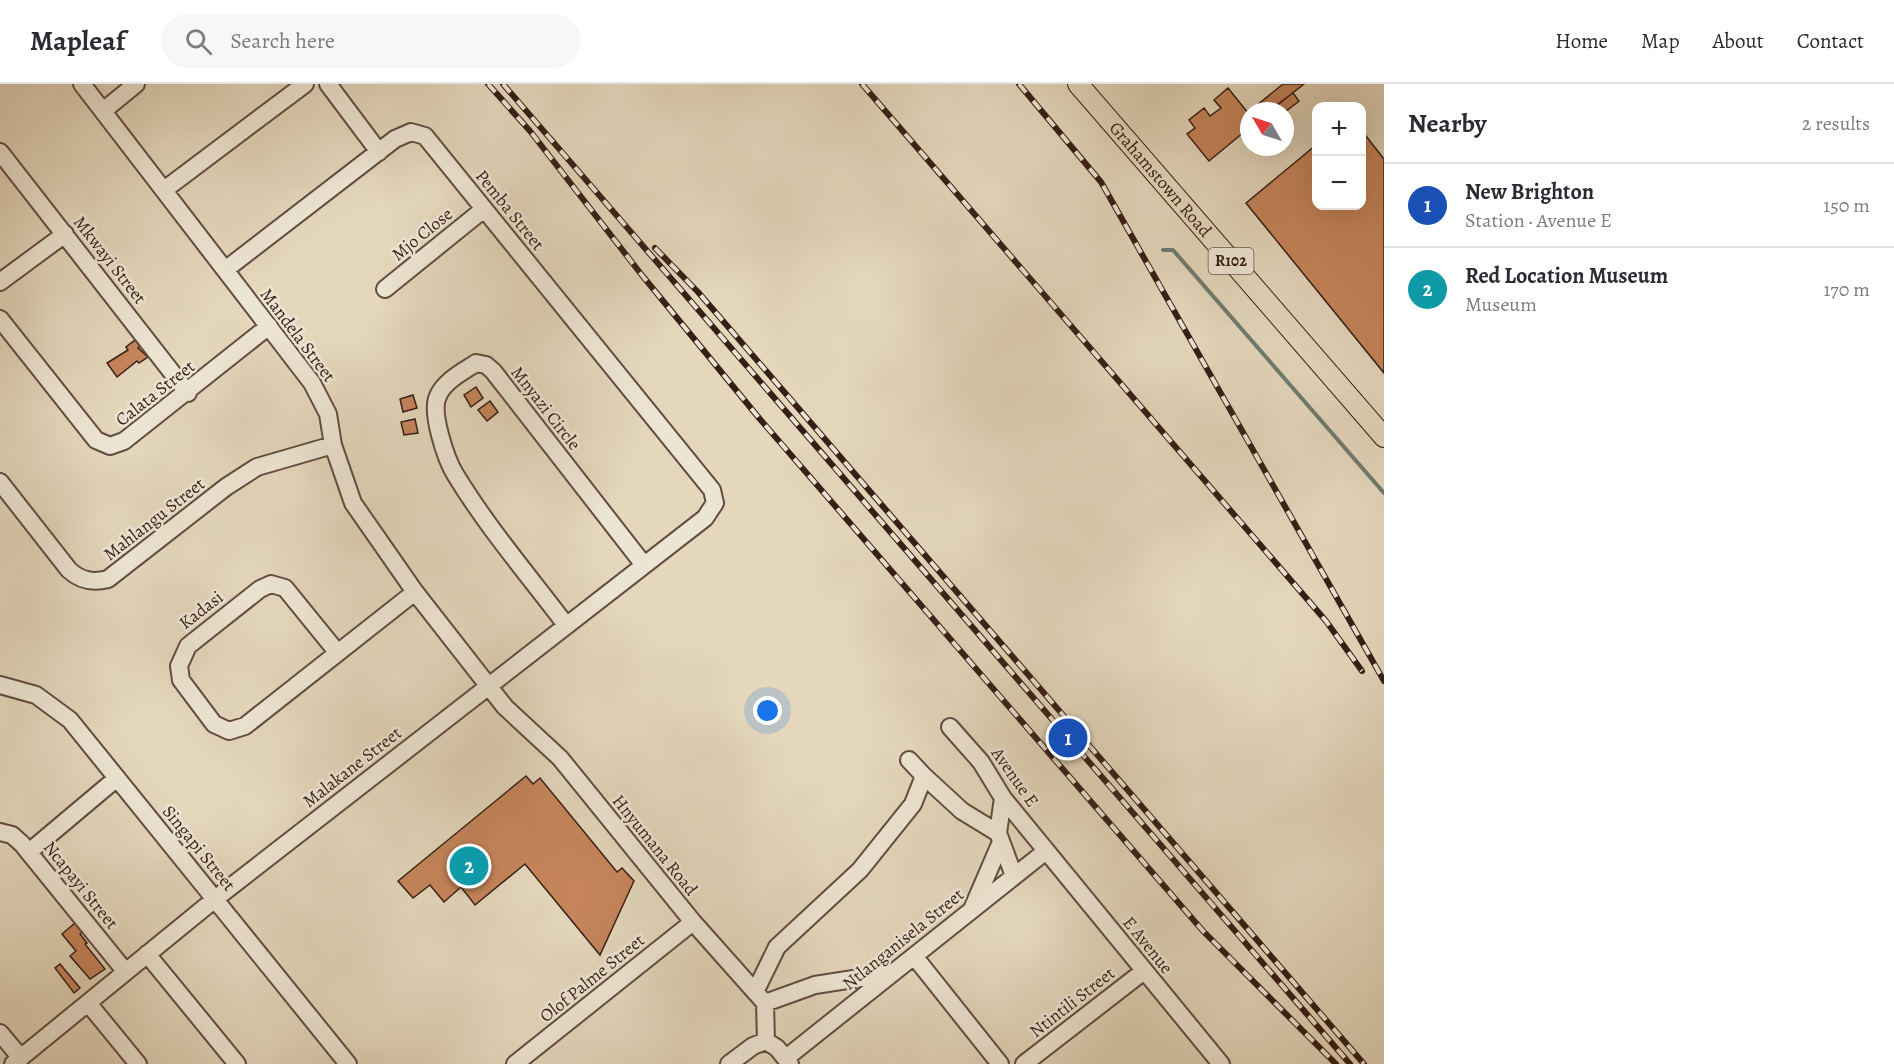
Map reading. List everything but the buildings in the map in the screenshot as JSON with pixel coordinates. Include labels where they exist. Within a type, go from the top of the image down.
[{"type":"main road","name":"Grahamstown Road","points":[[1078,84],[1384,437]]},
{"type":"street","name":"Mandela Street","points":[[82,84],[322,399],[328,414],[333,445],[346,488],[359,516],[488,685]]},
{"type":"street","points":[[103,111],[136,84]]},
{"type":"street","points":[[164,190],[305,84]]},
{"type":"street","points":[[328,84],[379,152]]},
{"type":"street","name":"Pemba Street","points":[[225,270],[404,133],[417,132],[425,136],[712,490],[715,503]]},
{"type":"street","name":"Mkwayi Street","points":[[0,152],[188,393]]},
{"type":"street","name":"Mjo Close","points":[[385,289],[484,209]]},
{"type":"street","points":[[0,282],[65,234]]},
{"type":"street","name":"Calata Street","points":[[0,319],[96,440],[102,444],[116,446],[188,393],[269,327]]},
{"type":"street","name":"Mnyazi Circle","points":[[566,625],[473,500],[450,464],[438,424],[436,403],[438,395],[457,376],[476,363],[486,365],[493,371],[644,565]]},
{"type":"street","name":"Mahlangu Street","points":[[0,482],[69,570],[83,580],[99,581],[108,579],[226,487],[257,467],[333,445]]},
{"type":"street","name":"Malakane Street","points":[[17,1061],[215,899],[705,518],[715,503]]},
{"type":"street","name":"Kadasi","points":[[337,652],[285,588],[271,584],[260,589],[188,645],[180,659],[179,674],[214,724],[224,731],[234,731],[256,717],[415,592]]},
{"type":"street","name":"Singapi Street","points":[[0,685],[20,689],[53,706],[70,720],[348,1064]]},
{"type":"street","name":"Hnyumana Road","points":[[488,685],[514,717],[560,758],[693,922],[760,998]]},
{"type":"street","name":"Avenue E","points":[[950,727],[981,762],[1003,798],[1046,851]]},
{"type":"street","points":[[909,760],[962,811],[1000,837],[1014,876]]},
{"type":"street","points":[[788,1061],[766,1041],[760,998],[777,947],[860,870],[913,804],[924,776]]},
{"type":"street","points":[[29,852],[117,778]]},
{"type":"street","points":[[972,909],[1000,837],[1003,798]]},
{"type":"street","name":"Ncapayi Street","points":[[0,832],[12,835],[29,852],[125,971]]},
{"type":"street","name":"Ntlanganisela Street","points":[[788,1061],[914,956],[1046,851]]},
{"type":"street","name":"E Avenue","points":[[1046,851],[1221,1064]]},
{"type":"street","name":"Olof Palme Street","points":[[515,1064],[693,922]]},
{"type":"street","points":[[147,954],[237,1064]]},
{"type":"street","points":[[914,956],[999,1064]]},
{"type":"street","name":"Ntintili Street","points":[[1024,1064],[1144,971]]},
{"type":"street","points":[[760,998],[894,973]]},
{"type":"street","points":[[88,1003],[138,1064]]},
{"type":"street","points":[[0,1033],[17,1061]]},
{"type":"street","points":[[729,1064],[753,1046],[766,1041]]},
{"type":"waterway","points":[[1163,250],[1173,250],[1384,493]]},
{"type":"railway","points":[[488,84],[530,131],[641,274],[759,418],[1203,931],[1336,1064]]},
{"type":"railway","points":[[503,84],[1350,1064]]},
{"type":"railway","points":[[862,84],[1326,621],[1362,671]]},
{"type":"railway","points":[[1019,84],[1101,182],[1384,681]]},
{"type":"railway","points":[[655,248],[698,292],[1364,1064]]},
{"type":"place","name":"New Brighton","points":[[1068,738]]},
{"type":"place","name":"Red Location Museum","points":[[469,866]]}]
